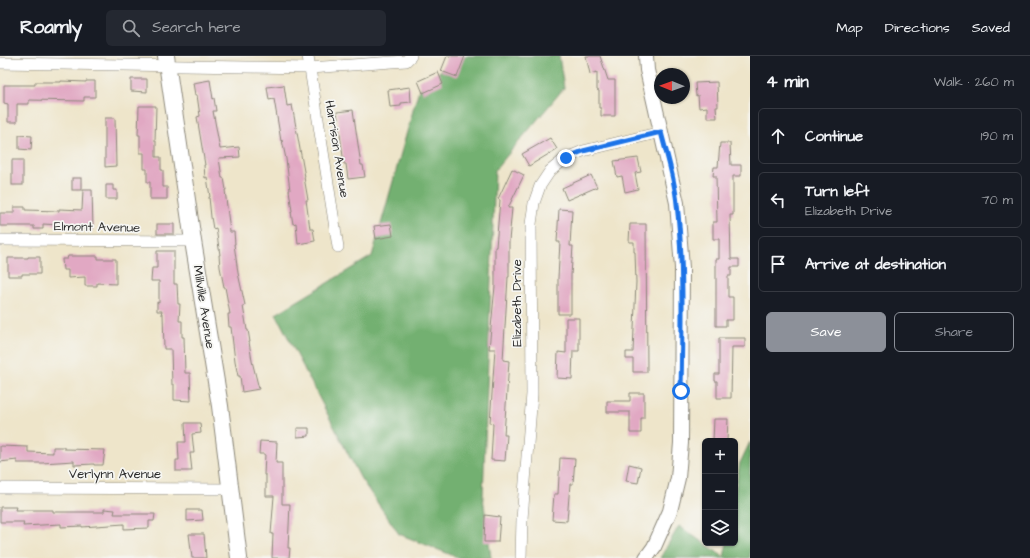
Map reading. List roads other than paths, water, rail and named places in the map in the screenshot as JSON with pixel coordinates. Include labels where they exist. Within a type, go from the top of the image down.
[{"type":"main road","name":"Millville Avenue","points":[[166,61],[193,242],[220,406],[240,558]]},
{"type":"street","name":"Harrison Avenue","points":[[308,56],[338,247]]},
{"type":"street","points":[[0,63],[166,61],[310,68],[406,61],[411,56]]},
{"type":"street","points":[[646,56],[647,70],[677,203],[682,268],[681,442],[678,478],[670,511],[654,547],[646,558]]},
{"type":"street","name":"Elizabeth Drive","points":[[521,558],[522,519],[532,394],[531,224],[534,203],[540,186],[550,171],[566,158],[583,151],[661,132]]},
{"type":"street","name":"Elmont Avenue","points":[[0,240],[193,242]]},
{"type":"street","name":"Verlynn Avenue","points":[[0,488],[230,489]]}]
